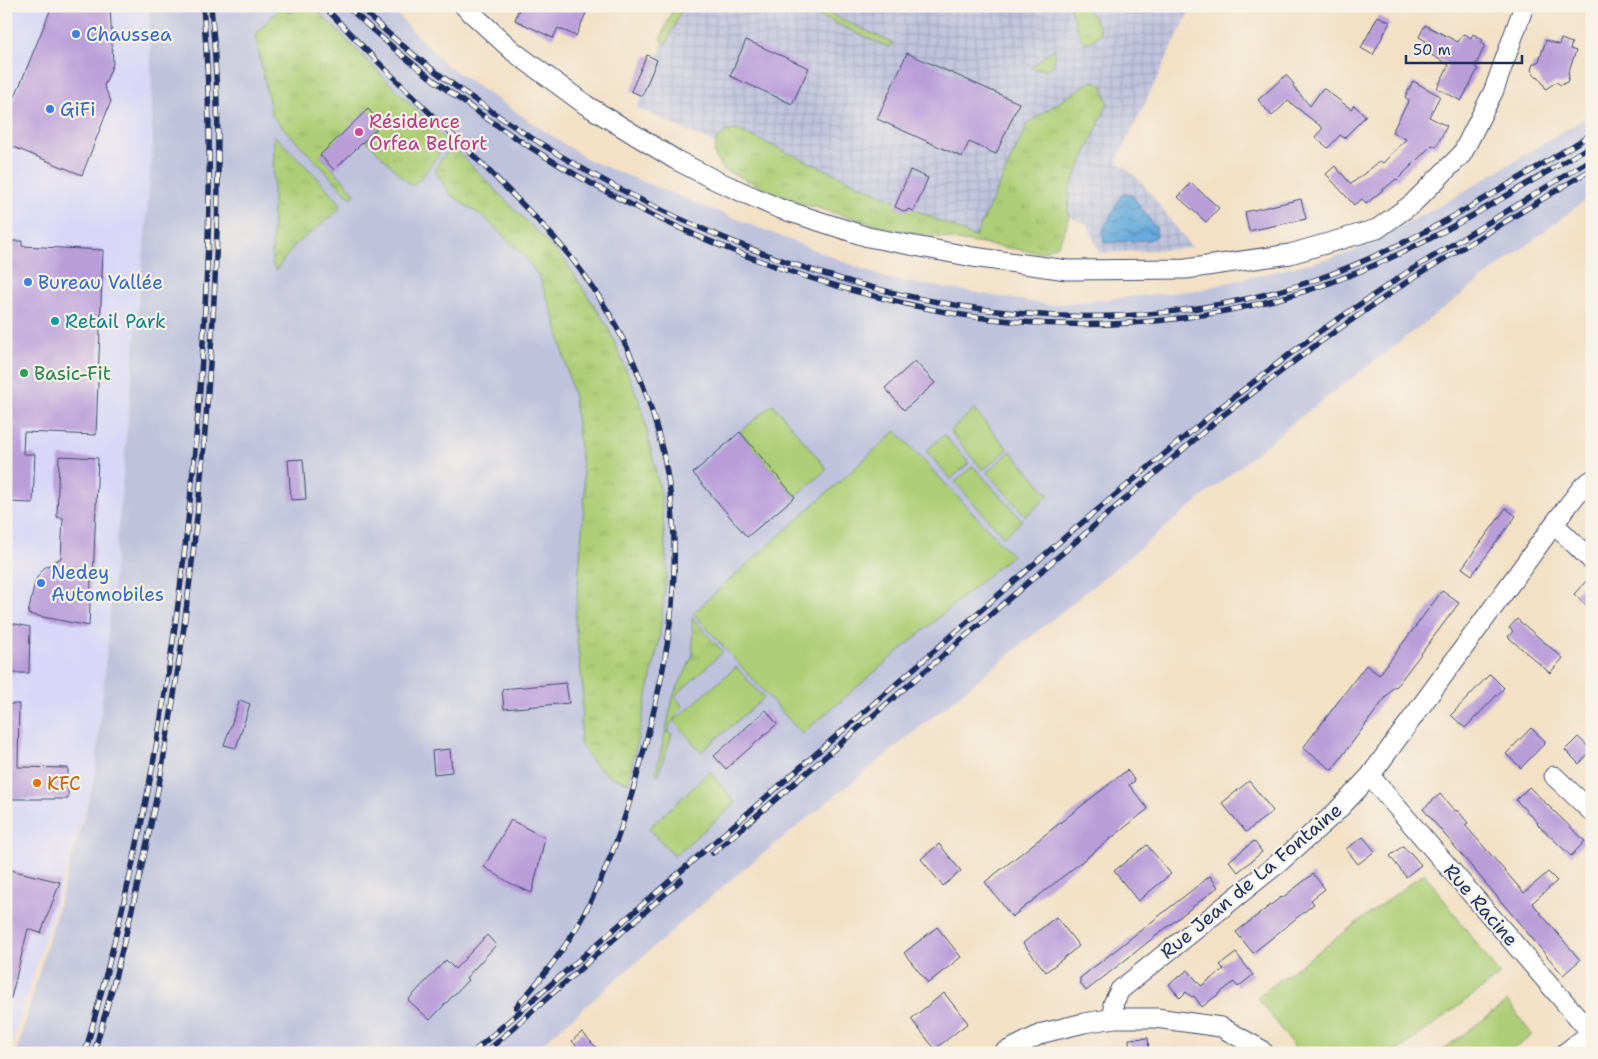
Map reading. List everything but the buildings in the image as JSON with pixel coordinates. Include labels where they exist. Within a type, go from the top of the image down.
[{"type":"street","points":[[464,6],[514,52],[586,105],[676,160],[778,208],[868,237],[974,257],[1067,270],[1186,269],[1290,254],[1377,229],[1412,204],[1462,154],[1494,90],[1524,6]]},
{"type":"street","name":"Rue Jean de La Fontaine","points":[[1115,1018],[1113,1004],[1120,990],[1280,861],[1336,812],[1370,776],[1554,524],[1583,486],[1592,480]]},
{"type":"street","points":[[1554,524],[1592,561]]},
{"type":"street","name":"Rue Racine","points":[[1370,776],[1591,1033]]},
{"type":"street","points":[[1554,776],[1592,812]]},
{"type":"street","points":[[1012,1051],[1043,1033],[1084,1023],[1115,1018],[1156,1018],[1222,1027],[1264,1053]]},
{"type":"street","points":[[1565,1053],[1591,1033]]},
{"type":"shaded area","points":[[6,6],[149,6],[153,145],[95,777],[9,1053],[6,1053]]},
{"type":"shaded area","points":[[149,6],[389,6],[446,65],[588,160],[885,278],[1050,305],[1198,290],[1351,253],[1445,203],[1590,115],[1592,116],[1592,195],[1293,423],[728,882],[532,1053],[16,1053],[95,777],[153,145]]},
{"type":"shaded area","points":[[676,6],[1192,6],[1117,161],[1140,180],[1192,248],[1099,253],[1088,225],[1063,214],[1036,250],[879,218],[637,108]]},
{"type":"green space","points":[[298,6],[309,6],[313,12],[316,9],[564,259],[608,327],[641,405],[661,495],[667,569],[659,641],[628,783],[609,776],[593,763],[580,743],[583,690],[575,623],[585,491],[574,398],[555,320],[539,276],[524,256],[485,218],[451,195],[435,170],[440,160],[450,150],[445,146],[420,179],[415,184],[410,185],[366,140],[382,124],[368,110],[320,155],[356,194],[351,198],[272,116],[255,35],[280,8],[291,13]]},
{"type":"green space","points":[[674,6],[683,6],[667,43],[660,40]]},
{"type":"green space","points":[[797,6],[813,6],[893,43],[890,48]]},
{"type":"green space","points":[[1069,6],[1076,6],[1086,10],[1093,16],[1101,32],[1093,41],[1082,41]]},
{"type":"green space","points":[[1054,48],[1055,60],[1051,67],[1047,69],[1031,68]]},
{"type":"green space","points":[[1091,81],[1102,84],[1108,103],[1069,190],[1068,223],[1058,245],[1040,253],[894,230],[793,201],[722,169],[714,154],[717,140],[726,131],[738,130],[975,237],[1028,123]]},
{"type":"green space","points":[[274,135],[315,175],[340,203],[340,207],[335,213],[295,245],[276,270],[272,264]]},
{"type":"green space","points":[[773,404],[827,469],[795,497],[740,432]]},
{"type":"green space","points":[[974,410],[1008,449],[983,470],[950,431]]},
{"type":"green space","points":[[896,431],[1012,555],[802,734],[693,613]]},
{"type":"green space","points":[[944,435],[969,463],[951,479],[926,451]]},
{"type":"green space","points":[[1011,451],[1049,495],[1026,516],[987,472]]},
{"type":"green space","points":[[973,466],[1022,520],[1004,537],[955,482]]},
{"type":"green space","points":[[692,618],[723,652],[675,696],[683,707],[670,725],[668,733],[672,734],[658,775],[656,773],[674,694],[693,654]]},
{"type":"green space","points":[[736,667],[764,698],[701,752],[674,721]]},
{"type":"green space","points":[[710,772],[736,803],[674,856],[649,828]]},
{"type":"green space","points":[[1424,873],[1500,975],[1395,1053],[1299,1053],[1257,997]]},
{"type":"green space","points":[[1508,1001],[1532,1035],[1508,1053],[1440,1052]]},
{"type":"water","points":[[1122,194],[1131,194],[1156,228],[1157,236],[1150,240],[1104,243],[1102,232]]},
{"type":"railway","points":[[85,1053],[124,901],[149,786],[164,703],[188,524],[200,389],[208,245],[208,102],[203,6]]},
{"type":"railway","points":[[94,1053],[130,919],[160,779],[177,679],[196,529],[209,378],[217,238],[217,99],[211,6]]},
{"type":"railway","points":[[324,6],[526,208],[573,260],[597,294],[618,330],[636,368],[662,447],[674,529],[673,590],[663,668],[643,755],[617,840],[594,895],[559,955],[516,1007]]},
{"type":"railway","points":[[347,6],[415,66],[503,130],[597,187],[646,212],[746,256],[798,274],[903,303],[939,311],[992,319],[1066,324],[1140,322],[1213,313],[1285,297],[1366,269],[1405,251],[1481,211],[1592,145]]},
{"type":"railway","points":[[359,6],[418,58],[481,104],[542,144],[606,181],[672,215],[740,245],[811,270],[882,290],[954,305],[1027,314],[1098,316],[1170,312],[1240,300],[1309,282],[1346,268],[1419,235],[1489,196],[1592,134]]},
{"type":"railway","points":[[472,1053],[1065,537],[1217,410],[1316,334],[1406,273],[1592,159]]},
{"type":"railway","points":[[713,853],[1222,416],[1320,342],[1411,279],[1592,169]]},
{"type":"railway","points":[[485,1053],[681,880]]},
{"type":"place","name":"Chaussea","points":[[76,34]]},
{"type":"place","name":"GiFi","points":[[50,109]]},
{"type":"place","name":"Résidence Orfea Belfort","points":[[359,132]]},
{"type":"place","name":"Bureau Vallée","points":[[28,282]]},
{"type":"place","name":"Retail Park","points":[[55,321]]},
{"type":"place","name":"Basic-Fit","points":[[24,373]]},
{"type":"place","name":"Nedey Automobiles","points":[[41,583]]},
{"type":"place","name":"KFC","points":[[37,783]]}]
